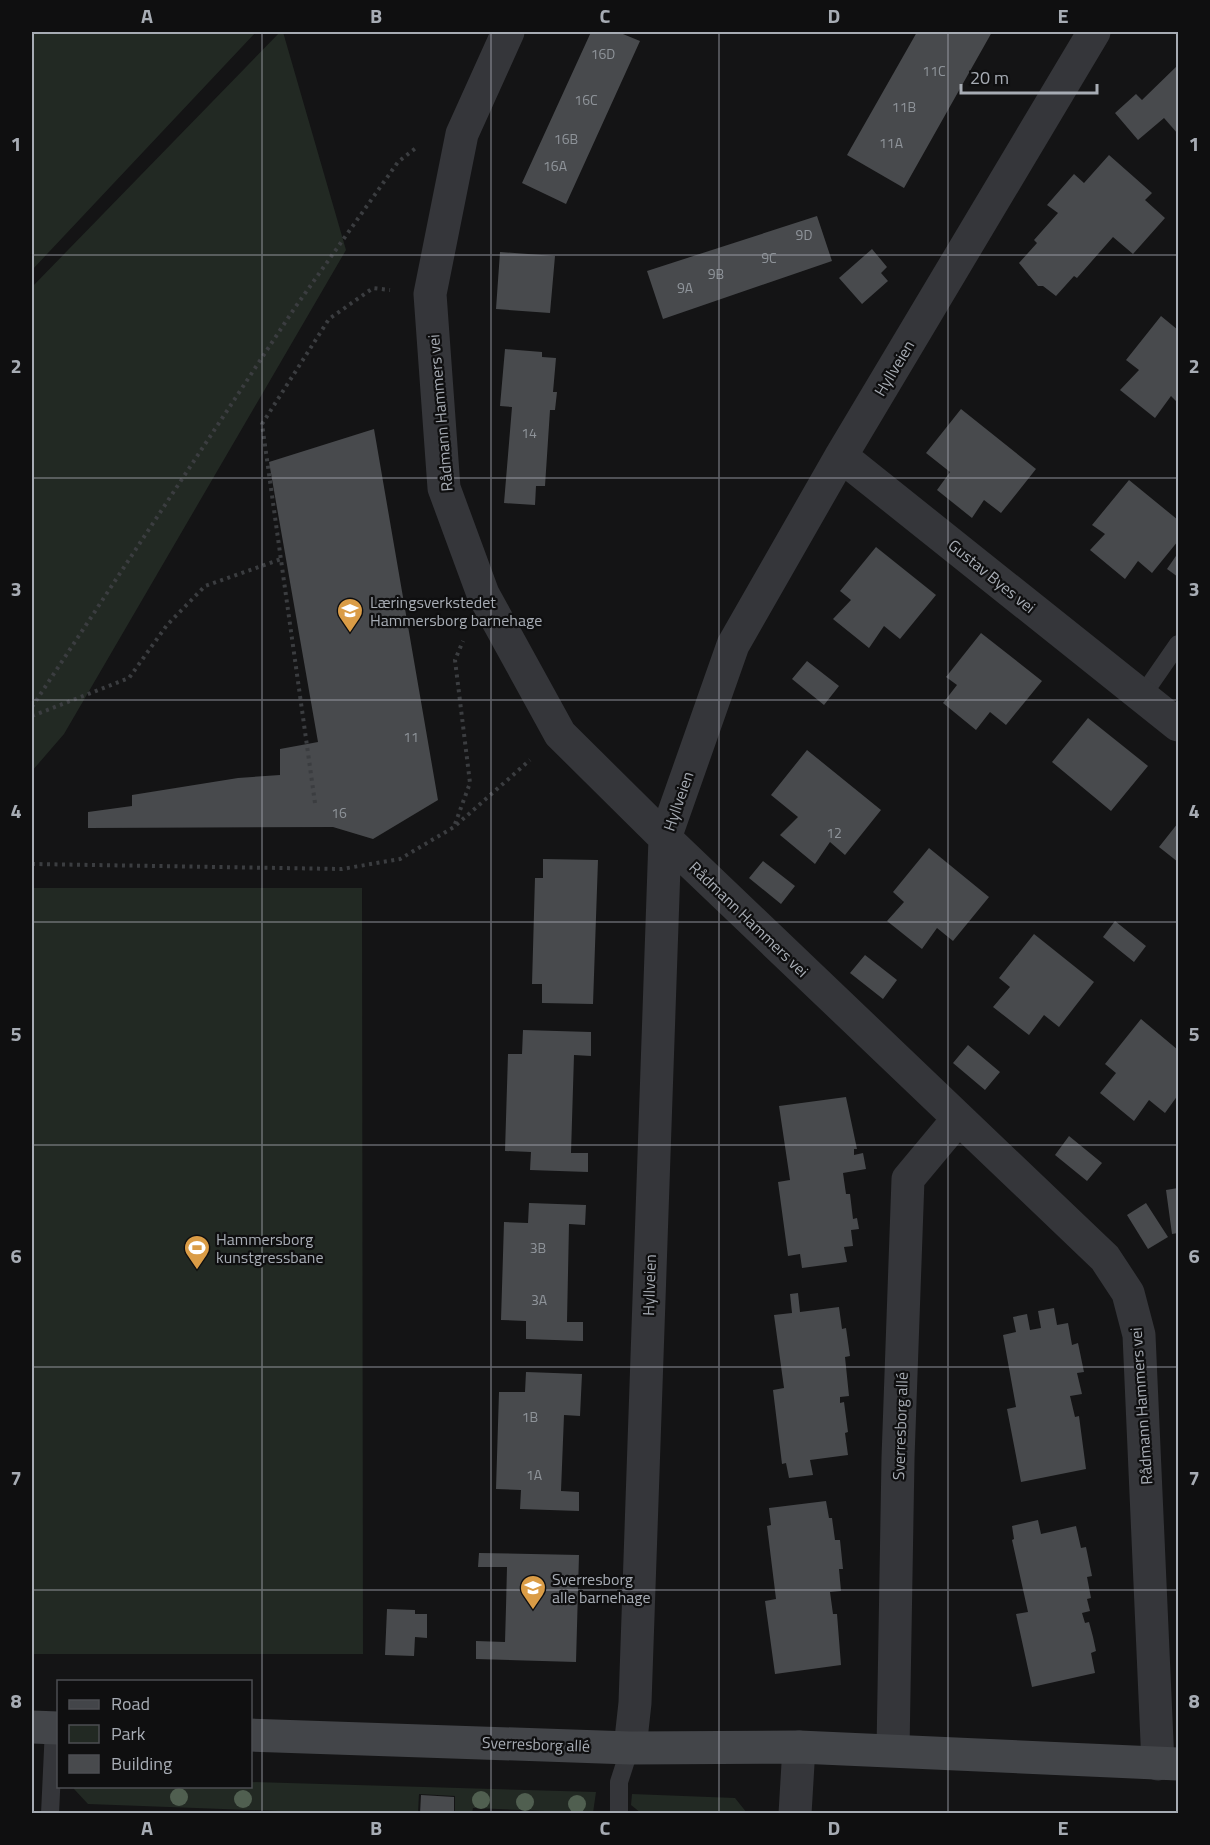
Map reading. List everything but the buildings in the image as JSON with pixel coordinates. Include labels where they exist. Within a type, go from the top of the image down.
[{"type":"street","name":"Rådmann Hammers vei","points":[[508,32],[462,135],[430,294],[444,488],[483,594],[560,734],[665,838],[1106,1258],[1128,1293],[1139,1335],[1168,1764]]},
{"type":"street","name":"Hyllveien","points":[[630,1748],[635,1703],[665,838],[733,645],[841,456],[1094,32]]},
{"type":"street","name":"Gustav Byes vei","points":[[841,456],[1179,724]]},
{"type":"street","name":"Sverresborg allé","points":[[893,1750],[898,1458],[908,1179],[958,1119]]},
{"type":"street","name":"Sverresborg allé","points":[[252,1735],[630,1748],[799,1747],[1168,1764]]},
{"type":"street","points":[[795,1814],[799,1747]]},
{"type":"lane","points":[[1142,696],[1179,644]]},
{"type":"lane","points":[[48,1728],[50,1814]]},
{"type":"lane","points":[[618,1814],[619,1782],[630,1748]]},
{"type":"path","points":[[32,707],[294,309],[398,162],[439,129],[462,135]]},
{"type":"path","points":[[315,803],[262,424],[329,319],[373,288],[430,294]]},
{"type":"path","points":[[32,716],[129,678],[167,625],[205,586],[281,559]]},
{"type":"path","points":[[454,827],[470,783],[455,660],[483,594]]},
{"type":"path","points":[[32,864],[342,869],[400,859],[454,827],[560,734]]},
{"type":"green space","points":[[32,32],[256,32],[32,270]]},
{"type":"green space","points":[[280,32],[283,32],[346,250],[64,734],[32,771],[32,287]]},
{"type":"green space","name":"Hammersborg kunstgressbane","points":[[32,888],[362,888],[363,1654],[32,1654]]},
{"type":"green space","points":[[252,1782],[596,1792],[593,1813],[473,1808],[472,1813],[455,1813],[455,1796],[419,1794],[418,1813],[333,1813],[88,1804],[74,1789],[252,1788]]},
{"type":"green space","points":[[632,1794],[735,1798],[747,1813],[641,1813],[631,1805]]},
{"type":"place","name":"Læringsverkstedet Hammersborg barnehage","points":[[350,634]]},
{"type":"place","name":"Hammersborg kunstgressbane","points":[[197,1271]]},
{"type":"place","name":"Sverresborg alle barnehage","points":[[533,1611]]}]
